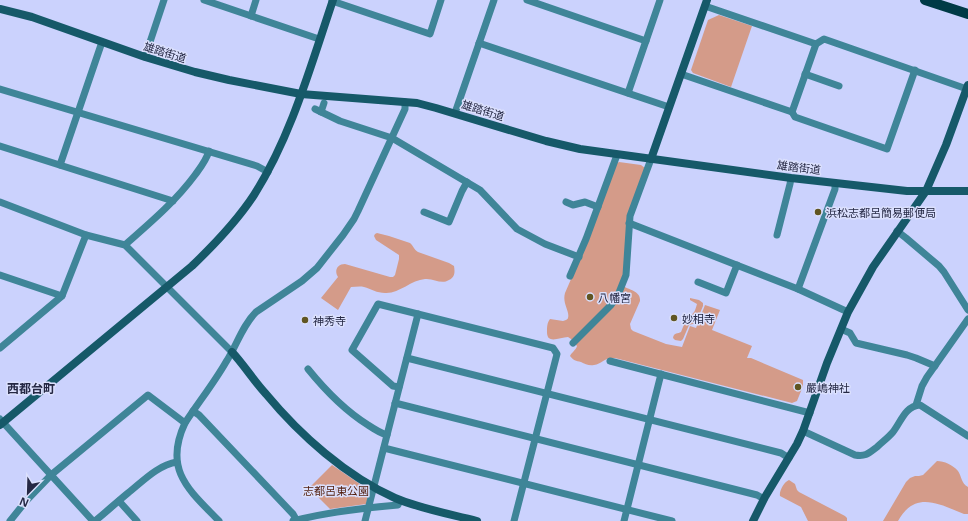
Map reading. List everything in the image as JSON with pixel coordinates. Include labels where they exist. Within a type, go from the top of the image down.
[{"type":"main road","points":[[925,0],[968,14]]},
{"type":"street","points":[[145,57],[164,0]]},
{"type":"street","points":[[204,0],[319,39]]},
{"type":"street","points":[[251,16],[256,0]]},
{"type":"street","points":[[177,462],[155,472],[94,521],[1,422],[203,255],[225,233],[244,209],[268,172],[282,143],[333,0],[430,34],[441,0]]},
{"type":"street","points":[[455,114],[494,0]]},
{"type":"street","points":[[527,0],[646,40]]},
{"type":"street","points":[[628,93],[660,0]]},
{"type":"street","points":[[573,342],[611,305],[618,295],[625,280],[627,270],[629,223],[632,210],[706,3],[816,44]]},
{"type":"street","name":"雄踏街道","points":[[0,9],[32,17],[145,57],[195,72],[300,94],[427,105],[563,146],[617,155],[835,183],[907,191],[968,191]]},
{"type":"street","points":[[753,521],[803,431],[825,368],[848,312],[870,272],[926,191],[946,145],[967,87],[824,39],[816,44],[792,112]]},
{"type":"street","points":[[60,165],[102,42]]},
{"type":"street","points":[[479,43],[669,108]]},
{"type":"street","points":[[681,74],[792,112],[795,117],[887,149],[914,70]]},
{"type":"street","points":[[806,74],[839,86]]},
{"type":"street","points":[[0,89],[257,166],[268,172]]},
{"type":"street","points":[[219,521],[186,486],[180,473],[177,462],[177,451],[180,432],[223,367],[251,317],[310,275],[324,260],[354,219],[405,109],[405,102]]},
{"type":"street","points":[[324,103],[318,110],[340,121],[392,138],[480,190],[517,229],[545,244],[579,257]]},
{"type":"street","points":[[0,146],[173,201]]},
{"type":"street","points":[[125,245],[158,216],[192,180],[202,166],[209,152]]},
{"type":"street","points":[[570,276],[586,239],[617,155]]},
{"type":"street","points":[[777,235],[791,178]]},
{"type":"street","points":[[424,212],[449,222],[467,182]]},
{"type":"street","points":[[798,289],[835,189],[835,183]]},
{"type":"street","points":[[0,202],[86,235],[125,245],[232,352],[268,397],[298,428],[334,460],[374,487],[400,500],[420,507],[477,521]]},
{"type":"street","points":[[566,202],[573,205],[585,202],[598,207]]},
{"type":"street","points":[[629,223],[798,289],[848,312]]},
{"type":"street","points":[[897,231],[941,269],[968,310]]},
{"type":"street","points":[[0,348],[62,296],[86,235]]},
{"type":"street","points":[[698,282],[726,293],[737,265]]},
{"type":"street","points":[[0,275],[62,296]]},
{"type":"street","points":[[399,387],[393,386],[352,350],[378,304],[553,348],[557,354],[514,521]]},
{"type":"street","points":[[365,521],[418,314]]},
{"type":"street","points":[[916,405],[922,386],[968,319]]},
{"type":"street","points":[[840,329],[850,333],[856,342],[907,355],[935,366]]},
{"type":"street","points":[[407,358],[781,453],[789,458]]},
{"type":"street","points":[[610,361],[810,413]]},
{"type":"street","points":[[308,369],[328,392],[351,413],[377,431],[387,435]]},
{"type":"street","points":[[624,521],[661,374]]},
{"type":"street","points":[[10,521],[26,500],[51,475],[148,395],[185,424]]},
{"type":"street","points":[[395,403],[757,495],[764,499]]},
{"type":"street","points":[[803,431],[855,455],[861,456],[868,454],[888,438],[909,408],[920,405],[968,436]]},
{"type":"street","points":[[193,411],[293,514],[296,521],[333,512],[398,505],[400,500]]},
{"type":"street","points":[[384,448],[672,521]]},
{"type":"street","points":[[119,501],[137,521]]},
{"type":"green space","points":[[719,15],[752,26],[731,87],[693,73],[691,70],[708,20]]},
{"type":"green space","points":[[619,162],[641,165],[645,168],[630,209],[623,286],[637,293],[640,298],[630,324],[631,329],[666,344],[682,347],[690,326],[696,328],[705,305],[720,310],[712,330],[752,346],[747,358],[751,358],[803,380],[803,386],[797,401],[792,403],[615,358],[608,359],[597,364],[587,365],[570,356],[577,346],[571,339],[568,337],[554,339],[549,338],[547,328],[550,319],[563,321],[568,318],[564,301],[565,293],[588,240],[616,164]]},
{"type":"green space","points":[[377,233],[410,243],[418,252],[449,263],[454,266],[453,276],[451,279],[443,282],[428,279],[420,280],[390,293],[379,292],[362,287],[351,287],[338,310],[321,298],[338,277],[336,270],[340,265],[345,264],[390,277],[395,275],[399,255],[376,240],[374,236]]},
{"type":"green space","points":[[690,298],[699,300],[703,303],[703,306],[696,323],[689,325],[683,339],[681,341],[675,340],[673,338],[674,335],[681,332],[687,317],[692,314],[696,308],[697,304],[690,300]]},
{"type":"green space","points":[[937,461],[954,467],[958,471],[964,484],[968,487],[968,514],[928,502],[912,505],[905,511],[898,521],[883,521],[906,482],[910,478],[923,475]]},
{"type":"green space","name":"志都呂東公園","points":[[332,465],[370,491],[366,504],[330,509],[309,488]]},
{"type":"green space","points":[[789,480],[795,484],[799,492],[845,516],[847,521],[808,521],[801,507],[780,496],[782,487]]},
{"type":"place","name":"浜松志都呂簡易郵便局","points":[[818,212]]},
{"type":"place","name":"八幡宮","points":[[590,297]]},
{"type":"place","name":"妙相寺","points":[[674,318]]},
{"type":"place","name":"神秀寺","points":[[305,320]]},
{"type":"place","name":"嚴嶋神社","points":[[798,387]]},
{"type":"district","name":"西都台町","points":[[31,388]]}]
